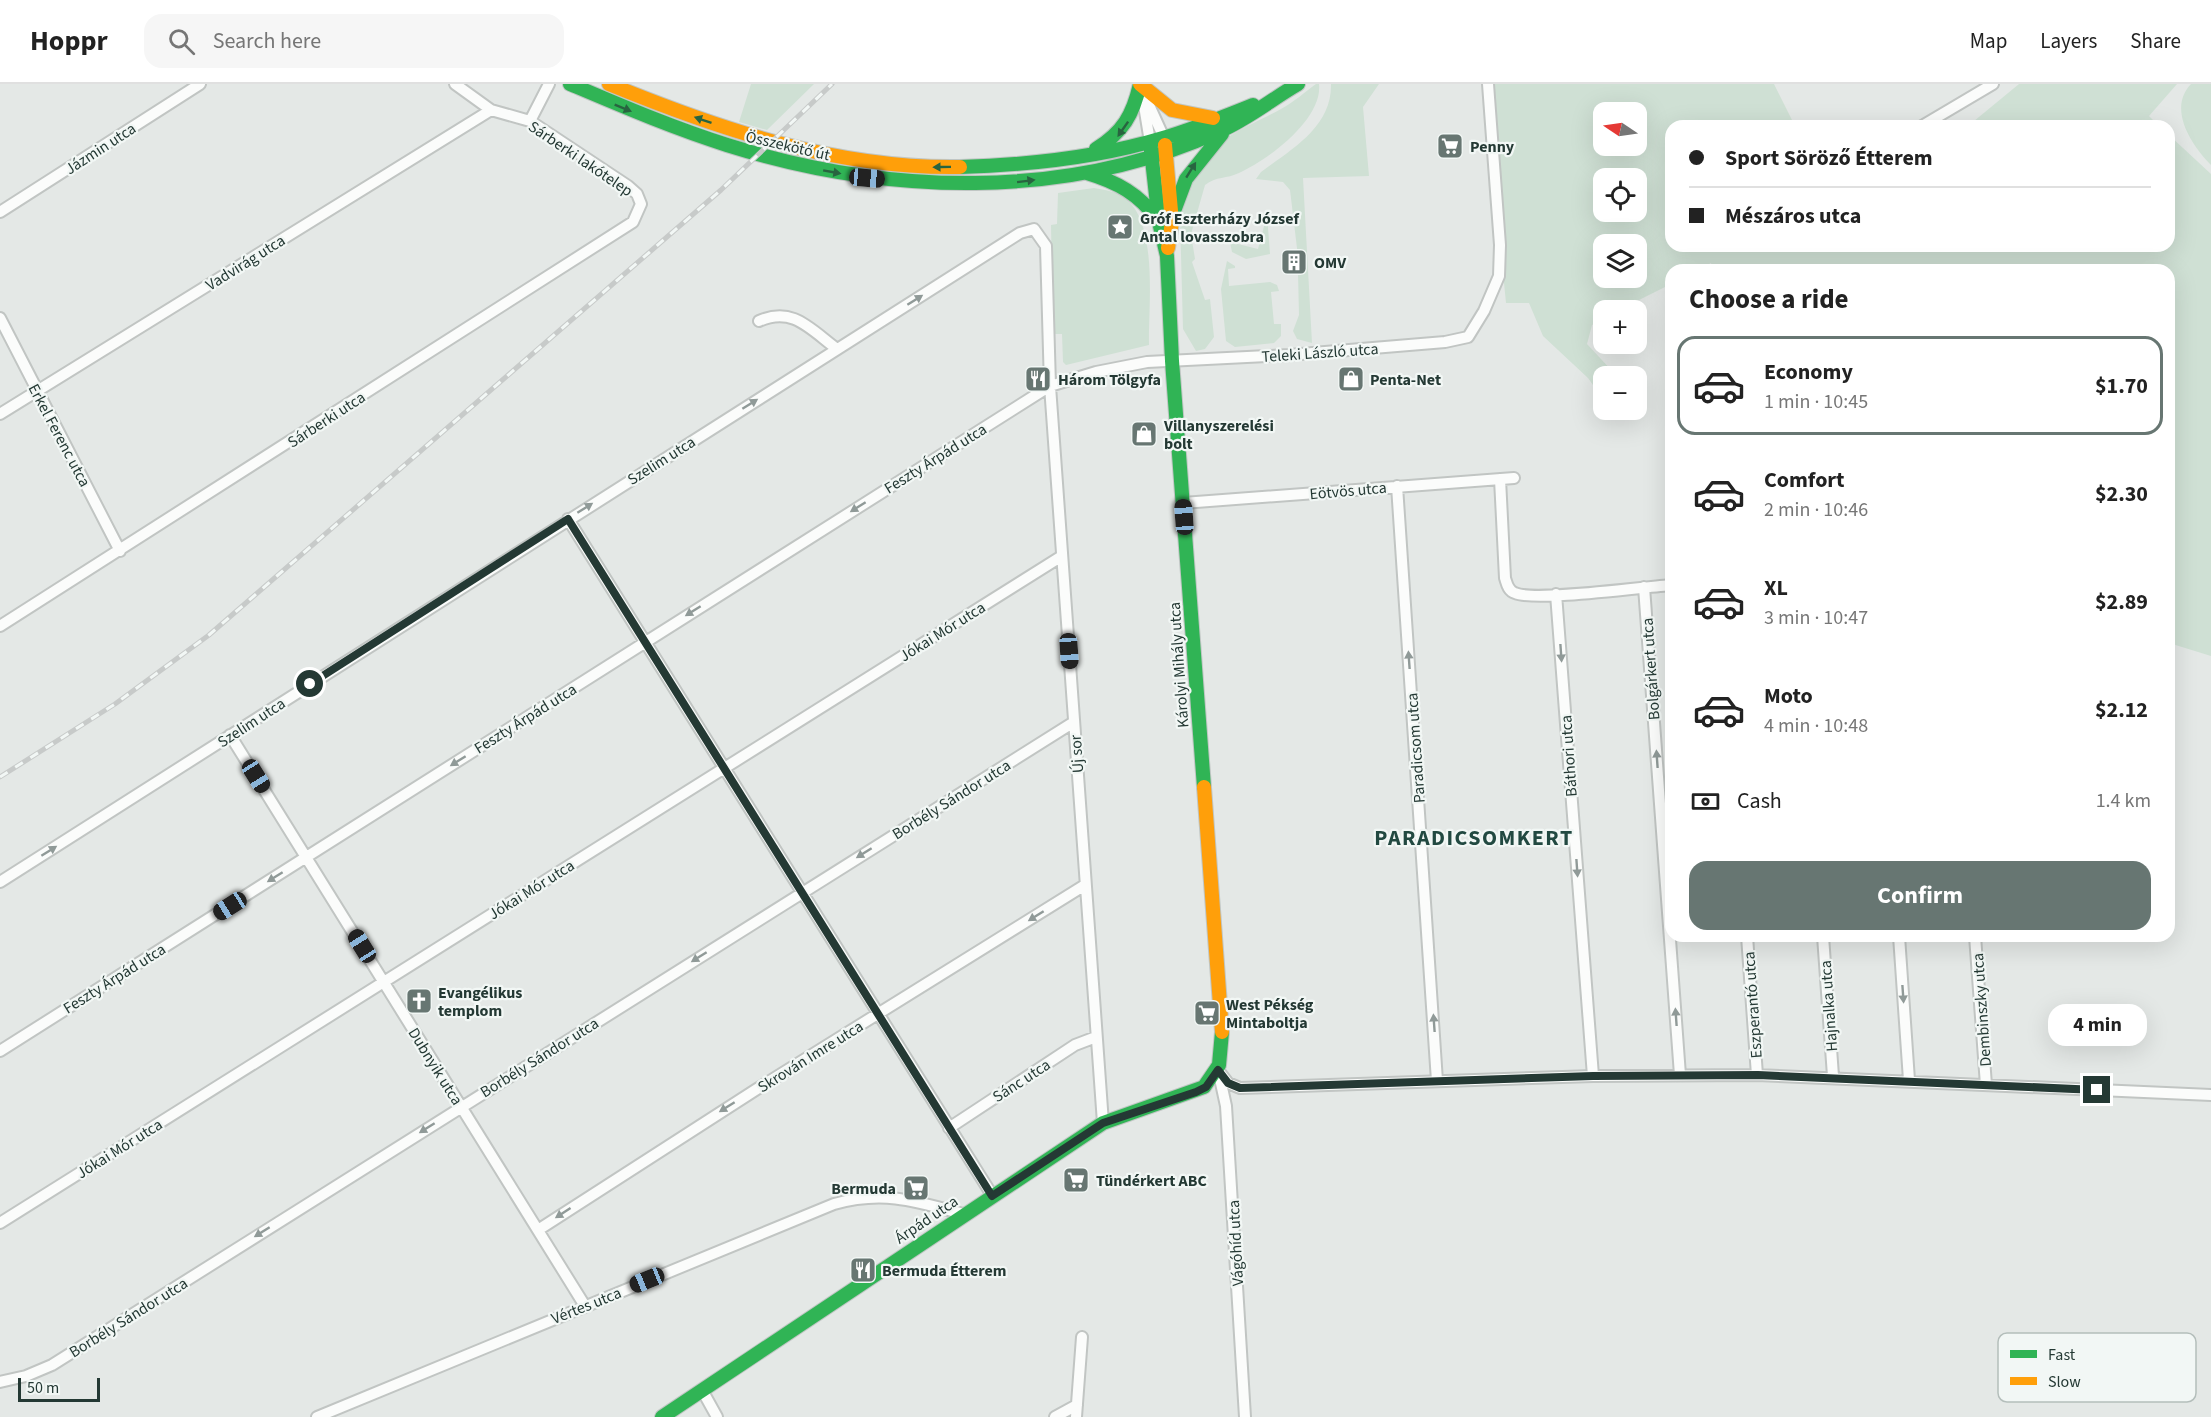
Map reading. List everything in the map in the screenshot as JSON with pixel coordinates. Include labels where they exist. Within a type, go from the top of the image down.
[{"type":"street","name":"Jázmin utca","points":[[0,212],[201,84]]},
{"type":"street","name":"Sárberki lakótelep","points":[[455,84],[491,110],[530,121],[628,186],[637,194],[641,204]]},
{"type":"street","points":[[530,121],[549,84]]},
{"type":"street","name":"Összekötő út","points":[[570,84],[664,124],[755,155],[867,178],[956,185],[1000,184],[1086,172],[1152,157],[1167,152],[1223,123]]},
{"type":"street","name":"Összekötő út","points":[[609,84],[703,121],[759,139],[887,164],[978,167],[1084,156],[1223,123]]},
{"type":"street","points":[[1084,156],[1117,138],[1126,127],[1140,84]]},
{"type":"street","points":[[1140,84],[1170,111],[1223,123]]},
{"type":"street","points":[[1140,84],[1157,140]]},
{"type":"street","points":[[1086,172],[1116,182],[1137,194],[1166,222],[1194,164],[1223,123],[1298,84]]},
{"type":"street","name":"Teleki László utca","points":[[1050,386],[1126,365],[1289,355],[1445,342],[1468,337],[1484,311],[1499,276],[1500,245],[1488,84]]},
{"type":"street","points":[[1932,120],[1993,84]]},
{"type":"street","name":"Vadvirág utca","points":[[0,414],[491,110]]},
{"type":"street","name":"Károlyi Mihály utca","points":[[1157,140],[1167,152],[1166,222],[1172,361],[1222,1029],[1223,1050],[1218,1070]]},
{"type":"street","name":"Károlyi Mihály utca","points":[[1157,140],[1152,157],[1166,222]]},
{"type":"street","name":"Sárberki utca","points":[[0,626],[633,222],[641,204]]},
{"type":"street","name":"Szelim utca","points":[[0,882],[1020,232],[1034,229]]},
{"type":"street","name":"Új sor","points":[[1034,229],[1046,246],[1050,386],[1103,1123]]},
{"type":"street","points":[[759,321],[774,315],[785,315],[796,319],[837,349]]},
{"type":"street","name":"Erkel Ferenc utca","points":[[0,318],[120,551]]},
{"type":"street","name":"Feszty Árpád utca","points":[[0,1051],[1050,386]]},
{"type":"street","name":"Eötvös utca","points":[[1183,503],[1514,478]]},
{"type":"street","points":[[1500,479],[1505,578],[1509,590],[1525,596],[1665,585]]},
{"type":"street","name":"Paradicsom utca","points":[[1397,486],[1437,1081]]},
{"type":"street","points":[[568,519],[992,1196]]},
{"type":"street","name":"Jókai Mór utca","points":[[0,1223],[1062,556]]},
{"type":"street","name":"Bolgárkert utca","points":[[1644,587],[1665,872]]},
{"type":"street","name":"Báthori utca","points":[[1556,594],[1593,1076]]},
{"type":"street","name":"Borbély Sándor utca","points":[[0,1382],[26,1376],[52,1365],[1074,722]]},
{"type":"street","name":"Dubnyik utca","points":[[230,735],[585,1306]]},
{"type":"street","name":"Skrován Imre utca","points":[[538,1230],[1085,885]]},
{"type":"street","name":"Bolgárkert utca","points":[[1670,942],[1680,1075]]},
{"type":"street","name":"Eszperantó utca","points":[[1747,942],[1758,1075]]},
{"type":"street","name":"Hajnalka utca","points":[[1823,942],[1833,1076]]},
{"type":"street","points":[[1899,942],[1910,1080]]},
{"type":"street","name":"Dembinszky utca","points":[[1976,942],[1986,1085]]},
{"type":"street","name":"Sánc utca","points":[[949,1128],[1075,1045],[1096,1037]]},
{"type":"street","points":[[1218,1070],[1228,1083],[1240,1088],[1593,1076],[1758,1075],[1833,1076],[2211,1095]]},
{"type":"street","name":"Árpád utca","points":[[662,1417],[963,1214],[1103,1123],[1196,1092],[1206,1087],[1218,1070]]},
{"type":"street","name":"Vágóhíd utca","points":[[1218,1070],[1226,1106],[1245,1417]]},
{"type":"street","name":"Vértes utca","points":[[317,1417],[823,1208],[855,1198],[881,1196],[910,1199],[963,1214]]},
{"type":"street","points":[[1076,1417],[1082,1338]]},
{"type":"street","points":[[702,1390],[717,1417]]},
{"type":"street","points":[[1055,1417],[1077,1405]]},
{"type":"green space","points":[[751,84],[814,84],[767,130],[739,122]]},
{"type":"green space","points":[[1319,84],[1318,97],[1312,111],[1291,137],[1251,167],[1205,185],[1191,234],[1195,259],[1192,262],[1205,300],[1210,299],[1214,337],[1205,349],[1196,351],[1183,329],[1180,217],[1186,190],[1199,169],[1204,166],[1202,159],[1219,143],[1286,106]]},
{"type":"green space","points":[[1331,84],[1379,84],[1363,107],[1369,176],[1303,178],[1312,343],[1297,339],[1293,331],[1299,315],[1298,273],[1300,273],[1290,190],[1283,182],[1256,179],[1261,172],[1297,145],[1317,125],[1330,99]]},
{"type":"green space","points":[[1494,84],[1774,84],[1792,120],[1665,120],[1665,252],[2175,252],[2175,141],[2211,174],[2211,656],[2175,645],[2175,264],[1665,264],[1665,287],[1639,300],[1593,300],[1593,324],[1587,344],[1593,350],[1593,354],[1596,354],[1607,366],[1593,366],[1593,385],[1543,336],[1529,303],[1506,303],[1499,232]]},
{"type":"green space","points":[[2019,84],[2177,84],[2149,116],[2153,120],[1975,120]]},
{"type":"green space","points":[[2191,84],[2211,84],[2211,165],[2190,138],[2182,116],[2181,105],[2184,94]]},
{"type":"green space","points":[[1094,188],[1114,192],[1125,198],[1136,210],[1143,227],[1149,267],[1149,345],[1066,365],[1063,362],[1062,334],[1053,334],[1051,225],[1057,224],[1058,193]]},
{"type":"green space","points":[[1267,215],[1270,254],[1246,259],[1232,252],[1230,242],[1258,249]]},
{"type":"green space","points":[[1227,261],[1235,266],[1235,268],[1228,269],[1229,286],[1270,282],[1277,285],[1279,291],[1271,292],[1274,324],[1281,324],[1281,336],[1274,343],[1235,347],[1226,341],[1221,289]]},
{"type":"railway","points":[[0,777],[115,704],[209,635],[721,190],[832,84]]},
{"type":"traffic: fast","points":[[570,84],[687,131],[788,162],[849,174],[912,181],[975,183],[1038,179],[1100,170],[1161,154],[1230,126],[1298,84]]},
{"type":"traffic: fast","points":[[1096,149],[1126,122],[1140,84]]},
{"type":"traffic: fast","points":[[960,167],[1037,162],[1113,151],[1175,134],[1253,105]]},
{"type":"traffic: fast","points":[[1174,211],[1186,179],[1222,134]]},
{"type":"traffic: fast","points":[[1150,142],[1159,222],[1167,256],[1172,361],[1204,787]]},
{"type":"traffic: fast","points":[[1087,173],[1127,190],[1158,220]]},
{"type":"traffic: fast","points":[[662,1417],[1103,1123],[1204,1087],[1219,1065],[1222,1032]]},
{"type":"traffic: slow","points":[[609,84],[694,117],[780,144],[869,161],[914,166],[960,167]]},
{"type":"traffic: slow","points":[[1140,84],[1172,110],[1213,118]]},
{"type":"traffic: slow","points":[[1165,145],[1172,222],[1168,248]]},
{"type":"traffic: slow","points":[[1204,787],[1222,1032]]},
{"type":"place","name":"Penny","points":[[1450,146]]},
{"type":"place","name":"Gróf Eszterházy József Antal lovasszobra","points":[[1120,227]]},
{"type":"place","name":"OMV","points":[[1294,262]]},
{"type":"place","name":"Három Tölgyfa","points":[[1038,379]]},
{"type":"place","name":"Penta-Net","points":[[1351,379]]},
{"type":"place","name":"Villanyszerelési bolt","points":[[1144,434]]},
{"type":"place","name":"Evangélikus templom","points":[[419,1001]]},
{"type":"place","name":"West Pékség Mintaboltja","points":[[1207,1013]]},
{"type":"place","name":"Tündérkert ABC","points":[[1076,1180]]},
{"type":"place","name":"Bermuda","points":[[916,1188]]},
{"type":"place","name":"Bermuda Étterem","points":[[863,1270]]},
{"type":"district","name":"PARADICSOMKERT","points":[[1474,837]]},
{"type":"route","points":[[310,684],[568,519],[992,1196],[1103,1123],[1120,1115],[1196,1092],[1206,1087],[1218,1070],[1228,1083],[1240,1088],[1593,1076],[1758,1075],[1833,1076],[2097,1090]]}]
